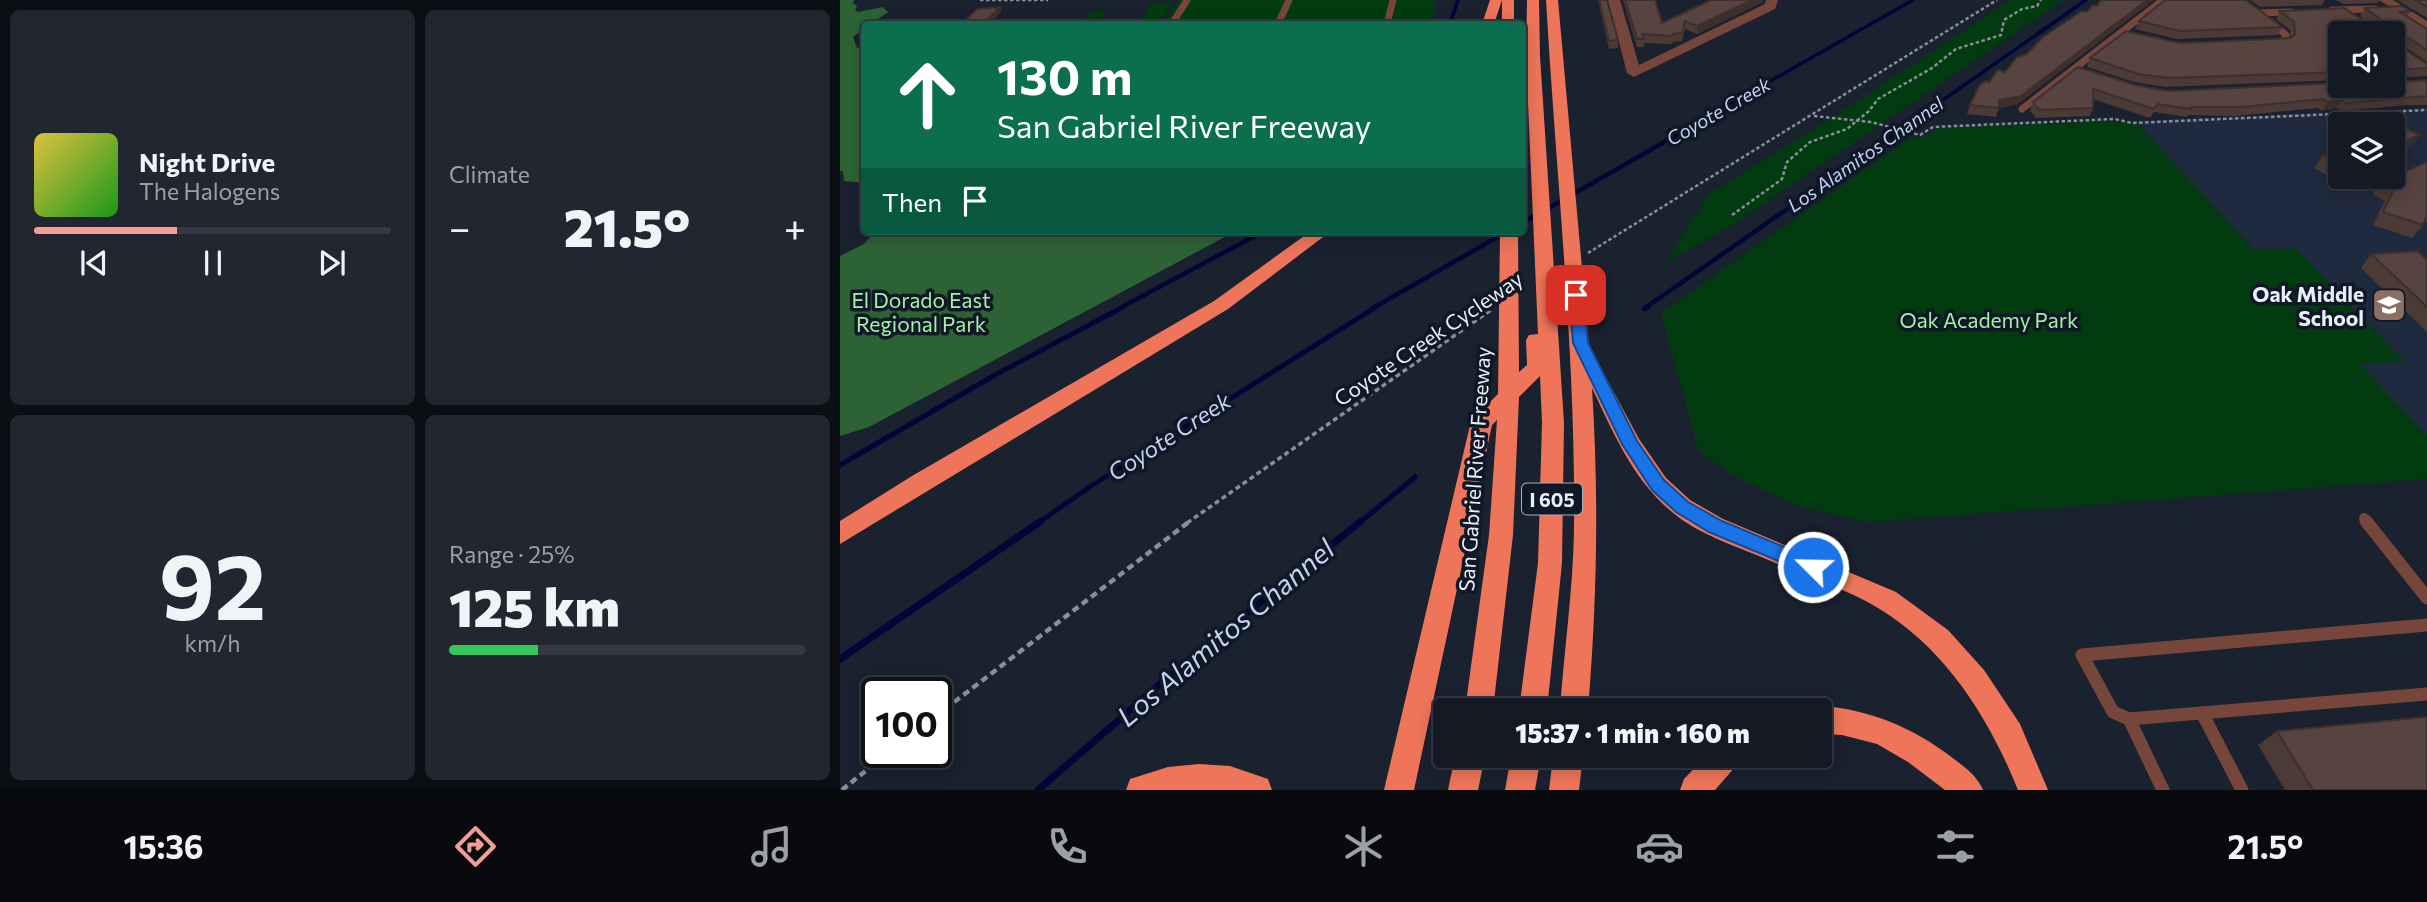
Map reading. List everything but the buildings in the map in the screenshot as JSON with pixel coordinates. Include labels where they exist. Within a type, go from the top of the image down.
[{"type":"highway","points":[[1489,21],[1496,0]]},
{"type":"highway","points":[[1508,0],[1508,21]]},
{"type":"highway","name":"I 605","points":[[1524,0],[1525,21]]},
{"type":"highway","name":"I 605","points":[[1510,395],[1536,367],[1532,147],[1533,0]]},
{"type":"highway","name":"I 605","points":[[1552,0],[1560,134],[1579,263],[1586,457],[1584,580],[1575,698]]},
{"type":"highway","name":"I 605","points":[[1526,37],[1532,147],[1547,286],[1553,423],[1550,563],[1534,698]]},
{"type":"highway","points":[[840,534],[920,483],[1221,304],[1316,235]]},
{"type":"highway","name":"San Gabriel River Freeway","points":[[1481,698],[1496,586],[1510,395],[1509,235]]},
{"type":"highway","points":[[1580,343],[1630,444],[1658,485],[1682,507],[1715,526],[1887,600],[1939,639],[1974,679],[2010,734],[2033,790]]},
{"type":"highway","points":[[1399,790],[1482,421],[1510,395]]},
{"type":"highway","points":[[1832,721],[1864,725],[1896,738],[1933,759],[1968,790]]},
{"type":"highway","points":[[1463,790],[1468,768]]},
{"type":"highway","points":[[1520,790],[1524,768]]},
{"type":"highway","points":[[1564,790],[1567,768]]},
{"type":"highway","points":[[1695,790],[1715,768]]},
{"type":"highway","points":[[1141,790],[1153,785],[1206,779],[1246,784],[1257,790]]},
{"type":"street","points":[[1614,0],[1634,73],[1771,6],[1772,0]]},
{"type":"street","points":[[2385,0],[2427,26]]},
{"type":"lane","points":[[1174,21],[1187,0]]},
{"type":"lane","points":[[1279,21],[1289,0]]},
{"type":"lane","points":[[1388,21],[1393,0]]},
{"type":"lane","points":[[2022,109],[2163,0]]},
{"type":"lane","points":[[2326,0],[2352,18]]},
{"type":"lane","points":[[2250,7],[2286,35],[2284,41],[2265,43]]},
{"type":"lane","points":[[2327,11],[2398,8]]},
{"type":"lane","points":[[2259,13],[2300,12]]},
{"type":"lane","points":[[2121,32],[2132,35]]},
{"type":"lane","points":[[2074,69],[2086,73]]},
{"type":"lane","points":[[2364,518],[2427,598]]},
{"type":"lane","points":[[2427,625],[2082,655],[2113,712],[2129,719],[2427,694]]},
{"type":"lane","points":[[2202,713],[2242,790]]},
{"type":"lane","points":[[2129,719],[2164,790]]},
{"type":"path","points":[[980,0],[1048,0]]},
{"type":"path","points":[[1579,263],[1997,0]]},
{"type":"path","points":[[1732,215],[1782,179],[1787,162],[1803,146],[1847,129],[1878,99],[1932,68],[1956,49],[2001,35],[2004,20],[2022,9],[2037,6],[2041,0]]},
{"type":"path","points":[[1812,115],[1859,120],[1920,135],[1933,127],[1961,125],[2115,118],[2132,123],[2427,110]]},
{"type":"path","name":"Coyote Creek Cycleway","points":[[952,704],[1161,541],[1492,309]]},
{"type":"path","points":[[842,790],[869,768]]},
{"type":"shaded area","name":"Oak Middle School","points":[[2427,108],[2427,436],[2359,364],[2403,360],[2295,248],[2254,250],[2139,125],[2132,121],[2328,112],[2328,189],[2405,189],[2405,112],[2336,112]]},
{"type":"green space","points":[[840,0],[854,0],[853,3],[857,6],[855,10],[858,12],[883,7],[888,12],[875,21],[861,21],[861,31],[853,37],[857,48],[861,48],[861,183],[844,181],[843,171],[840,171]]},
{"type":"green space","points":[[1179,0],[1436,0],[1432,21],[1165,21]]},
{"type":"green space","points":[[2010,0],[2063,0],[1734,224],[1664,263],[1709,194],[1827,121]]},
{"type":"green space","points":[[1173,2],[1161,21],[1139,21],[1151,4]]},
{"type":"green space","points":[[1106,9],[1099,21],[1081,21],[1088,14]]},
{"type":"green space","name":"Oak Academy Park","points":[[2115,121],[2139,125],[2254,250],[2295,248],[2404,361],[2360,364],[2427,436],[2427,479],[1868,522],[1800,507],[1737,478],[1698,450],[1661,313],[1911,137],[1921,138],[1939,128]]},
{"type":"green space","name":"El Dorado East Regional Park","points":[[872,235],[1229,235],[869,427],[840,436],[840,256],[864,244]]},
{"type":"waterway","points":[[1451,21],[1458,0]]},
{"type":"waterway","name":"Coyote Creek","points":[[1672,137],[1913,0]]},
{"type":"waterway","name":"Los Alamitos Channel","points":[[1890,137],[2086,0]]},
{"type":"waterway","name":"Coyote Creek","points":[[1545,210],[1675,136]]},
{"type":"waterway","name":"Los Alamitos Channel","points":[[1645,308],[1892,136]]},
{"type":"waterway","name":"Coyote Creek","points":[[1526,221],[1536,215]]},
{"type":"waterway","points":[[1120,308],[1257,235]]},
{"type":"waterway","name":"Coyote Creek","points":[[1373,308],[1501,235]]},
{"type":"waterway","points":[[840,465],[993,376],[1123,307]]},
{"type":"waterway","name":"Coyote Creek","points":[[1038,523],[1091,486],[1376,307]]},
{"type":"waterway","name":"Los Alamitos Channel","points":[[1644,309],[1648,307]]},
{"type":"waterway","name":"Los Alamitos Channel","points":[[1359,523],[1415,477]]},
{"type":"waterway","name":"Coyote Creek","points":[[840,659],[1041,521]]},
{"type":"waterway","name":"Los Alamitos Channel","points":[[1038,790],[1174,672],[1361,521]]},
{"type":"place","name":"Oak Middle School","points":[[2389,305]]},
{"type":"route","points":[[1576,295],[1580,343],[1630,444],[1658,485],[1682,507],[1715,526],[1813,567]]}]
